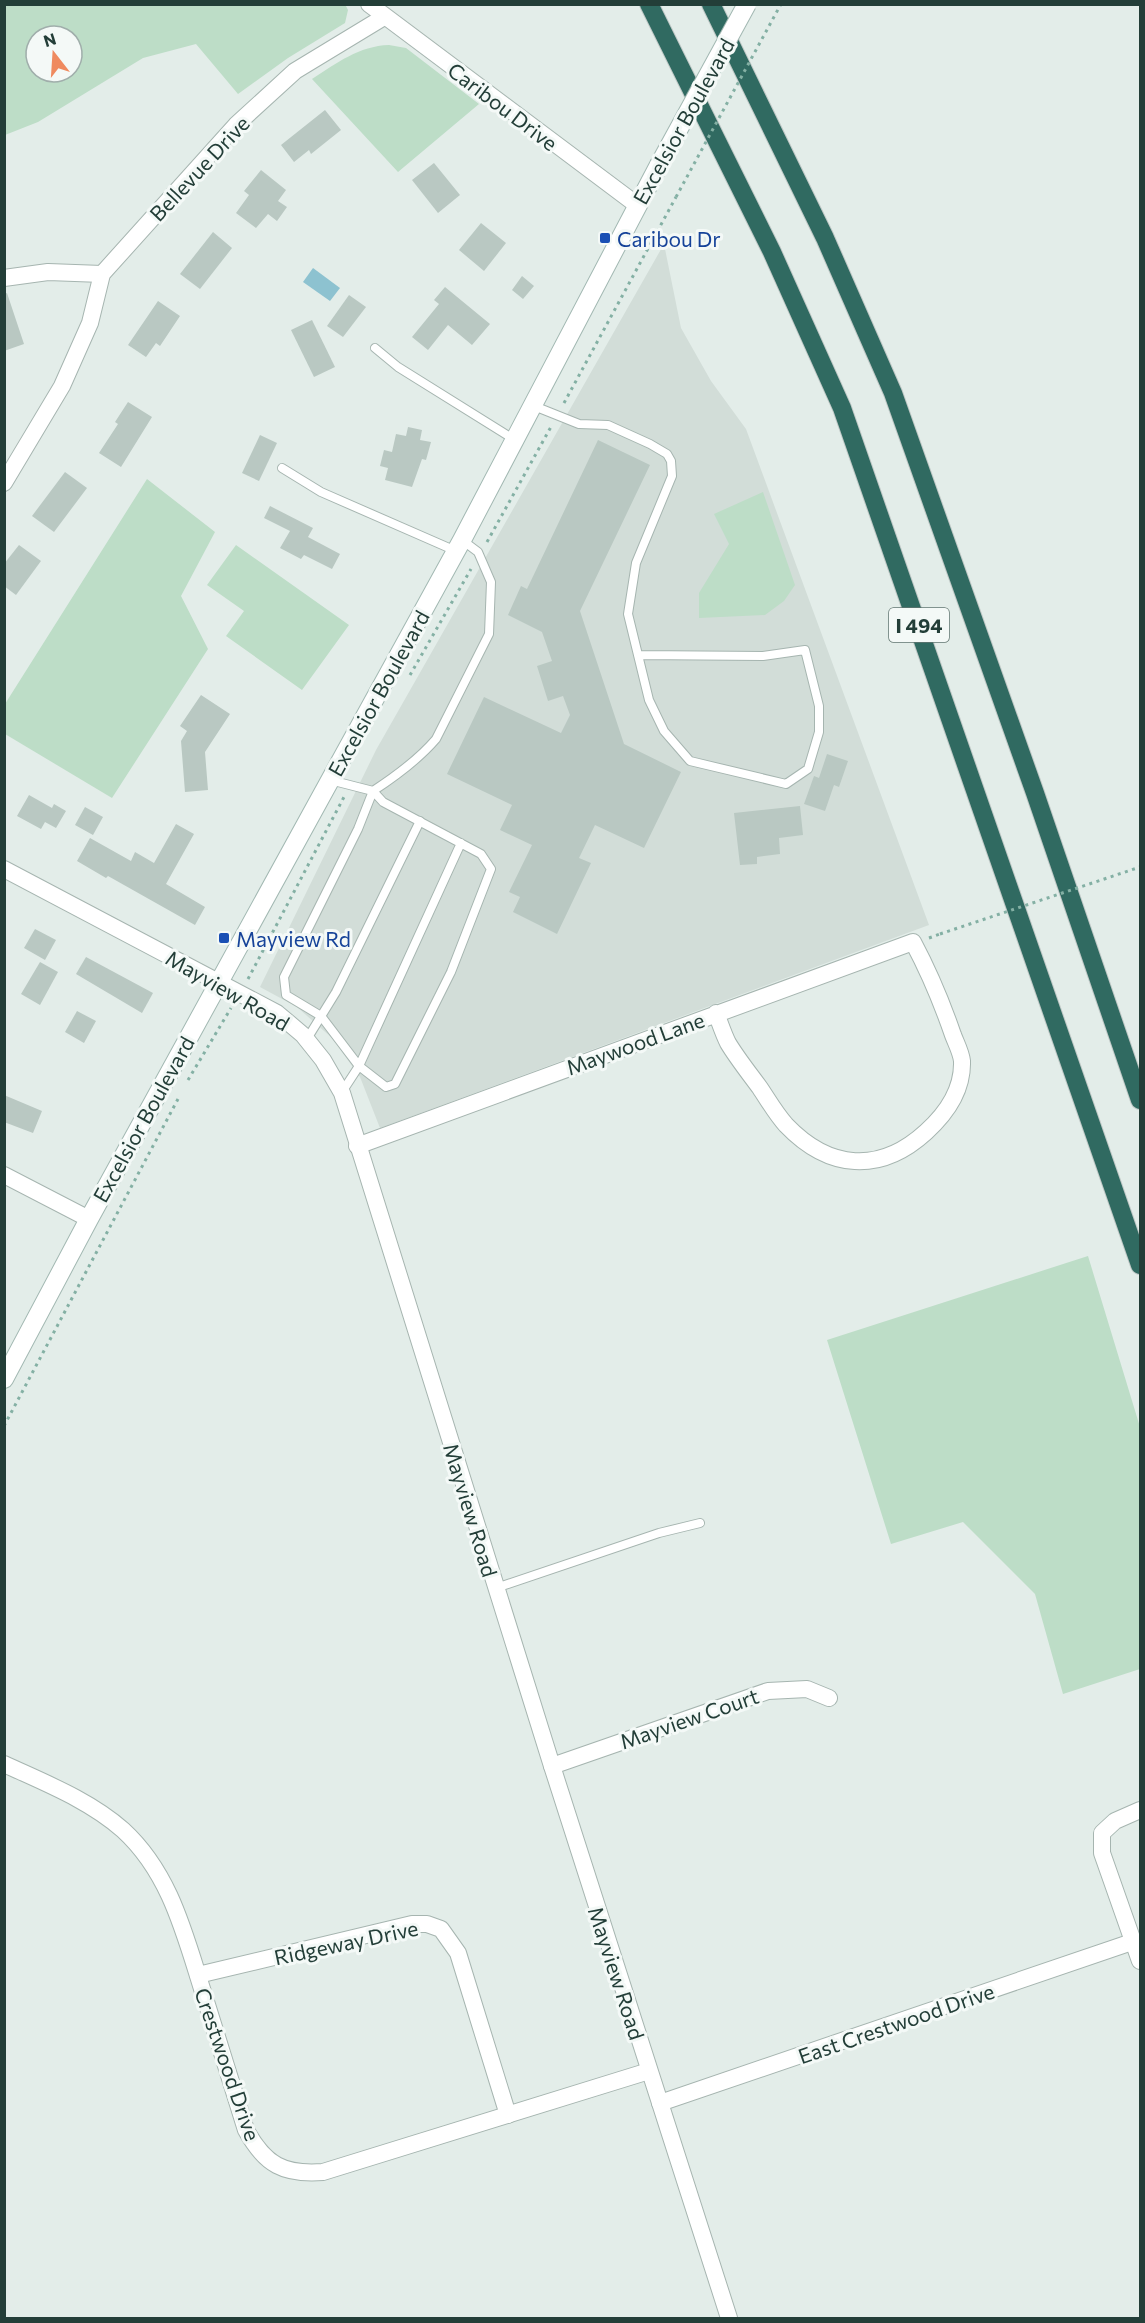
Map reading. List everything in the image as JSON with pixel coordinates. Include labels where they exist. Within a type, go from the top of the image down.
[{"type":"highway","name":"I 494","points":[[649,4],[772,252],[842,408],[995,841],[1140,1265]]},
{"type":"highway","name":"I 494","points":[[711,4],[825,238],[892,393],[1039,804],[1140,1100]]},
{"type":"main road","name":"Excelsior Boulevard","points":[[4,1379],[88,1219],[516,440],[637,205],[747,4]]},
{"type":"street","name":"Caribou Drive","points":[[369,4],[637,205]]},
{"type":"street","name":"Bellevue Drive","points":[[102,274],[236,125],[257,105],[295,71],[384,17]]},
{"type":"street","points":[[4,278],[48,272],[102,274],[90,323],[62,386],[4,483]]},
{"type":"street","name":"Mayview Road","points":[[4,869],[277,1013],[307,1039],[323,1060],[342,1093],[552,1766],[729,2319]]},
{"type":"street","name":"Maywood Lane","points":[[357,1146],[716,1013],[913,942],[926,967],[962,1058],[961,1077],[956,1095],[930,1129],[911,1146],[875,1162],[844,1159],[813,1148],[784,1123],[728,1042],[716,1013]]},
{"type":"street","points":[[4,1174],[88,1219]]},
{"type":"street","name":"Mayview Court","points":[[552,1766],[768,1691],[807,1689],[829,1698]]},
{"type":"street","name":"Crestwood Drive","points":[[4,1764],[93,1808],[123,1830],[148,1858],[168,1890],[182,1924],[246,2130],[255,2146],[268,2161],[286,2170],[304,2174],[324,2172],[649,2071]]},
{"type":"street","points":[[1140,1810],[1114,1821],[1102,1833],[1102,1853],[1140,1961]]},
{"type":"street","name":"Ridgeway Drive","points":[[198,1975],[412,1924],[427,1924],[441,1929],[458,1953],[508,2115]]},
{"type":"street","name":"East Crestwood Drive","points":[[660,2103],[1132,1942]]},
{"type":"lane","points":[[375,348],[398,367],[516,440]]},
{"type":"lane","points":[[534,406],[579,424],[608,425],[650,444],[667,454],[671,461],[672,476],[636,563],[628,614],[638,655],[649,700],[663,731],[690,761],[786,784],[808,769],[819,732],[819,706],[806,650],[764,656],[638,655]]},
{"type":"lane","points":[[282,468],[321,492],[459,545],[479,555],[491,582],[489,634],[436,739],[425,752],[396,777],[373,791],[358,829],[284,977],[286,995],[321,1016],[359,1066],[386,1087],[395,1084],[451,972],[491,869],[481,854],[383,802],[373,791],[330,780]]},
{"type":"lane","points":[[307,1039],[336,992],[420,821]]},
{"type":"lane","points":[[342,1093],[359,1066],[461,843]]},
{"type":"lane","points":[[496,1588],[659,1533],[700,1523]]},
{"type":"path","points":[[406,683],[557,416],[781,4]]},
{"type":"path","points":[[184,1086],[278,925],[350,786]]},
{"type":"path","points":[[940,934],[1140,867]]},
{"type":"path","points":[[4,1426],[179,1096]]},
{"type":"shaded area","points":[[664,244],[681,328],[711,381],[746,429],[929,925],[380,1128],[360,1077],[332,1038],[297,1007],[260,987],[376,750]]},
{"type":"green space","points":[[345,4],[348,10],[345,23],[288,58],[238,94],[196,44],[143,58],[38,122],[5,135],[5,5]]},
{"type":"green space","points":[[389,45],[406,48],[479,104],[398,172],[312,79],[339,61],[358,52]]},
{"type":"green space","points":[[147,479],[215,532],[181,596],[208,649],[112,798],[5,734],[5,704]]},
{"type":"green space","points":[[763,492],[795,585],[784,601],[765,615],[699,618],[699,593],[729,544],[714,514]]},
{"type":"green space","points":[[236,545],[349,625],[302,690],[226,636],[244,611],[207,585]]},
{"type":"green space","points":[[1088,1256],[1140,1427],[1140,1669],[1063,1694],[1035,1594],[963,1522],[891,1544],[827,1340]]},
{"type":"water","points":[[313,268],[340,288],[330,301],[303,282]]},
{"type":"building","points":[[325,110],[341,130],[311,154],[309,150],[294,162],[281,145]]},
{"type":"building","points":[[434,163],[460,195],[438,213],[412,180]]},
{"type":"building","points":[[261,170],[286,190],[278,201],[287,207],[277,221],[268,214],[256,228],[236,213],[249,195],[244,191]]},
{"type":"building","points":[[481,223],[506,243],[484,271],[459,250]]},
{"type":"building","points":[[213,232],[232,248],[200,289],[180,274]]},
{"type":"building","points":[[522,276],[534,286],[523,299],[512,290]]},
{"type":"building","points":[[445,287],[490,324],[472,345],[448,325],[428,350],[412,337],[439,304],[434,300]]},
{"type":"building","points":[[7,293],[24,344],[4,351],[4,294]]},
{"type":"building","points":[[349,295],[366,307],[343,337],[327,326]]},
{"type":"building","points":[[158,301],[180,316],[160,346],[156,343],[146,357],[128,345]]},
{"type":"building","points":[[312,320],[335,367],[314,377],[291,330]]},
{"type":"building","points":[[128,402],[152,417],[121,467],[99,453],[118,424],[115,422]]},
{"type":"building","points":[[408,427],[422,430],[420,440],[431,442],[426,460],[422,459],[412,487],[385,480],[388,468],[380,466],[384,450],[392,452],[396,434],[406,436]]},
{"type":"building","points":[[260,435],[277,443],[259,481],[242,473]]},
{"type":"building","points":[[598,440],[650,465],[580,611],[624,744],[681,772],[644,848],[595,825],[579,858],[591,863],[557,934],[513,912],[520,897],[509,892],[532,845],[500,830],[512,805],[447,774],[484,697],[561,733],[570,715],[563,696],[548,701],[537,666],[552,661],[542,632],[508,615],[521,586],[527,589]]},
{"type":"building","points":[[65,472],[87,488],[54,532],[32,516]]},
{"type":"building","points":[[270,506],[313,528],[308,537],[340,554],[332,569],[304,555],[301,559],[280,548],[290,531],[264,518]]},
{"type":"building","points":[[19,545],[41,561],[16,595],[4,586],[4,564]]},
{"type":"building","points":[[201,695],[230,714],[205,752],[208,790],[185,792],[181,741],[187,731],[180,726]]},
{"type":"building","points":[[827,754],[848,761],[839,787],[834,785],[825,811],[804,804],[814,776],[819,778]]},
{"type":"building","points":[[29,795],[52,808],[54,804],[66,811],[56,828],[45,822],[41,829],[17,816]]},
{"type":"building","points":[[800,806],[803,835],[779,838],[780,854],[757,857],[757,864],[740,865],[734,813]]},
{"type":"building","points":[[85,807],[103,817],[93,835],[75,825]]},
{"type":"building","points":[[176,824],[194,834],[166,884],[205,907],[195,925],[77,861],[90,838],[131,861],[135,852],[154,863]]},
{"type":"building","points":[[35,929],[56,940],[45,960],[24,948]]},
{"type":"building","points":[[86,957],[153,993],[142,1013],[76,974]]},
{"type":"building","points":[[40,962],[58,972],[40,1005],[21,994]]},
{"type":"building","points":[[77,1011],[96,1021],[84,1043],[65,1032]]},
{"type":"building","points":[[4,1095],[42,1111],[33,1133],[4,1122]]},
{"type":"place","name":"Caribou Dr","points":[[605,238]]},
{"type":"place","name":"Mayview Rd","points":[[224,938]]}]
